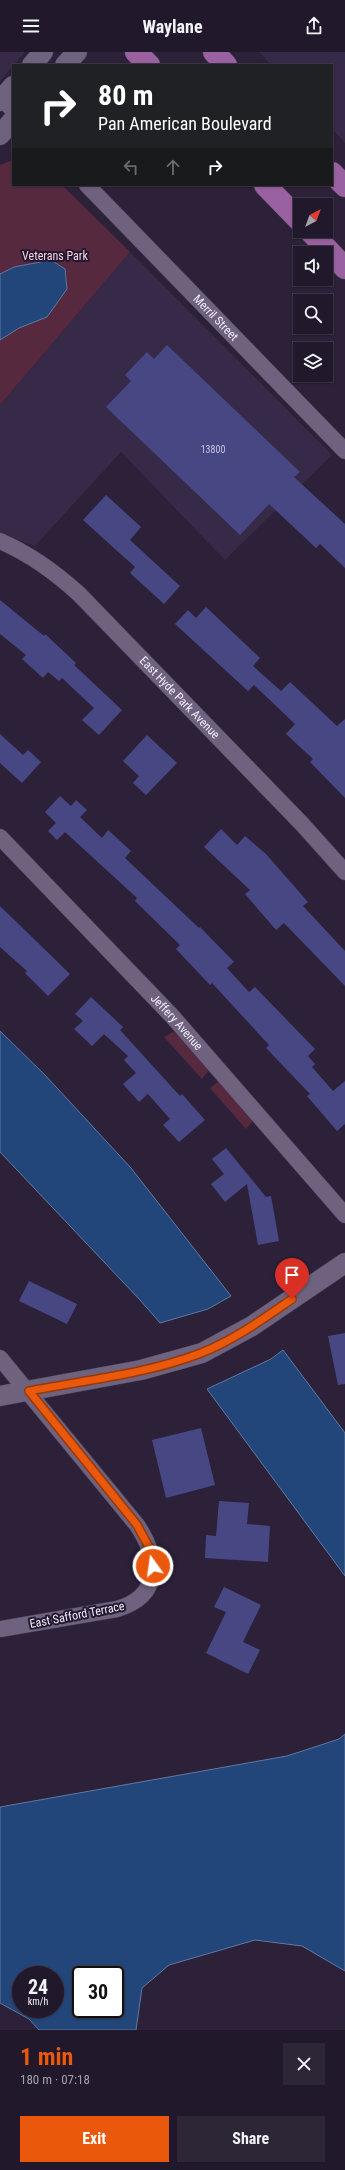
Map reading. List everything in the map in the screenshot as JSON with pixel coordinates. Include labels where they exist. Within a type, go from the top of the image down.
[{"type":"main road","points":[[136,52],[147,64]]},
{"type":"main road","points":[[214,52],[225,64]]},
{"type":"main road","points":[[333,174],[345,186]]},
{"type":"main road","points":[[266,186],[293,214]]},
{"type":"main road","points":[[317,238],[345,268]]},
{"type":"street","points":[[33,64],[43,52]]},
{"type":"street","points":[[66,64],[77,52]]},
{"type":"street","points":[[0,135],[12,121]]},
{"type":"street","name":"Merril Street","points":[[88,186],[345,451]]},
{"type":"street","name":"East Hyde Park Avenue","points":[[0,541],[41,563],[79,594],[291,813],[345,872]]},
{"type":"street","name":"Jeffery Avenue","points":[[0,837],[172,1016],[345,1216]]},
{"type":"street","points":[[0,1396],[141,1370],[202,1353],[252,1326],[345,1263]]},
{"type":"street","name":"East Safford Terrace","points":[[0,1358],[29,1391],[137,1525],[150,1549],[153,1573],[150,1583],[143,1594],[133,1602],[123,1607],[0,1629]]},
{"type":"shaded area","points":[[0,52],[25,52],[15,64],[12,64],[12,67],[0,81]]},
{"type":"shaded area","points":[[259,52],[345,52],[345,143],[333,130],[333,64],[270,64]]},
{"type":"shaded area","points":[[130,252],[332,455],[225,560],[121,452],[35,546],[0,533],[0,405]]},
{"type":"green space","name":"Veterans Park","points":[[12,160],[12,186],[63,186],[130,252],[0,405],[0,165]]},
{"type":"green space","points":[[173,1032],[179,1035],[209,1070],[202,1079],[164,1037]]},
{"type":"green space","points":[[219,1081],[254,1120],[246,1129],[210,1088]]},
{"type":"water","points":[[51,260],[65,269],[67,289],[47,317],[19,328],[0,340],[0,274],[14,267]]},
{"type":"water","points":[[0,1031],[45,1075],[131,1168],[231,1296],[208,1309],[160,1323],[0,1152]]},
{"type":"water","points":[[283,1350],[345,1433],[345,1576],[207,1389],[271,1359]]},
{"type":"water","points":[[345,1734],[345,1971],[302,1946],[255,1940],[169,1965],[142,1988],[136,2030],[39,2030],[27,2018],[64,2018],[64,1966],[12,1966],[12,2010],[0,2003],[0,1807],[287,1756],[339,1739]]},
{"type":"building","points":[[167,345],[300,472],[294,477],[345,524],[345,568],[320,544],[316,548],[269,504],[240,535],[106,407],[131,381],[125,375],[147,352],[154,359]]},
{"type":"building","points":[[106,495],[141,527],[130,540],[180,586],[164,604],[130,573],[135,567],[83,520]]},
{"type":"building","points":[[0,600],[44,636],[45,634],[76,663],[74,665],[122,710],[99,735],[82,720],[94,708],[62,678],[59,681],[48,672],[43,678],[22,659],[26,655],[0,634]]},
{"type":"building","points":[[206,607],[260,658],[253,666],[281,691],[290,682],[337,726],[345,719],[345,798],[310,762],[313,759],[286,734],[295,724],[254,685],[248,691],[175,624],[188,610],[196,618]]},
{"type":"building","points":[[0,734],[23,755],[28,750],[41,762],[22,783],[0,763]]},
{"type":"building","points":[[147,735],[177,763],[146,795],[133,783],[139,776],[123,761]]},
{"type":"building","points":[[60,796],[71,806],[76,800],[87,810],[80,817],[102,838],[108,830],[131,851],[125,858],[199,928],[200,927],[234,962],[227,968],[249,992],[255,987],[315,1049],[308,1056],[315,1064],[312,1067],[333,1091],[345,1081],[345,1124],[337,1131],[307,1096],[310,1094],[266,1048],[269,1045],[212,983],[210,985],[176,949],[180,945],[135,901],[137,898],[65,832],[57,840],[48,831],[56,823],[45,812]]},
{"type":"building","points":[[221,829],[237,845],[245,836],[266,854],[308,902],[303,906],[345,951],[345,986],[284,923],[276,930],[245,894],[250,890],[204,847]]},
{"type":"building","points":[[0,906],[70,974],[48,996],[25,973],[27,971],[0,947]]},
{"type":"building","points":[[91,997],[123,1027],[120,1030],[180,1096],[182,1094],[205,1120],[179,1142],[163,1125],[170,1119],[148,1094],[139,1102],[123,1084],[136,1073],[124,1060],[128,1056],[104,1034],[92,1046],[74,1029],[83,1021],[75,1014]]},
{"type":"building","points":[[226,1148],[266,1197],[271,1196],[279,1241],[258,1245],[247,1184],[225,1202],[211,1184],[224,1174],[212,1159]]},
{"type":"building","points":[[29,1281],[77,1304],[67,1324],[19,1301]]},
{"type":"building","points":[[345,1333],[345,1384],[338,1385],[328,1336]]},
{"type":"building","points":[[201,1428],[215,1485],[166,1498],[152,1440]]},
{"type":"building","points":[[219,1501],[249,1503],[247,1524],[270,1526],[268,1562],[205,1558],[206,1535],[216,1536]]},
{"type":"building","points":[[224,1587],[261,1605],[243,1642],[260,1650],[248,1674],[206,1653],[226,1612],[214,1607]]},
{"type":"route","points":[[153,1566],[150,1549],[137,1525],[29,1391],[141,1370],[202,1353],[252,1326],[292,1299]]}]
